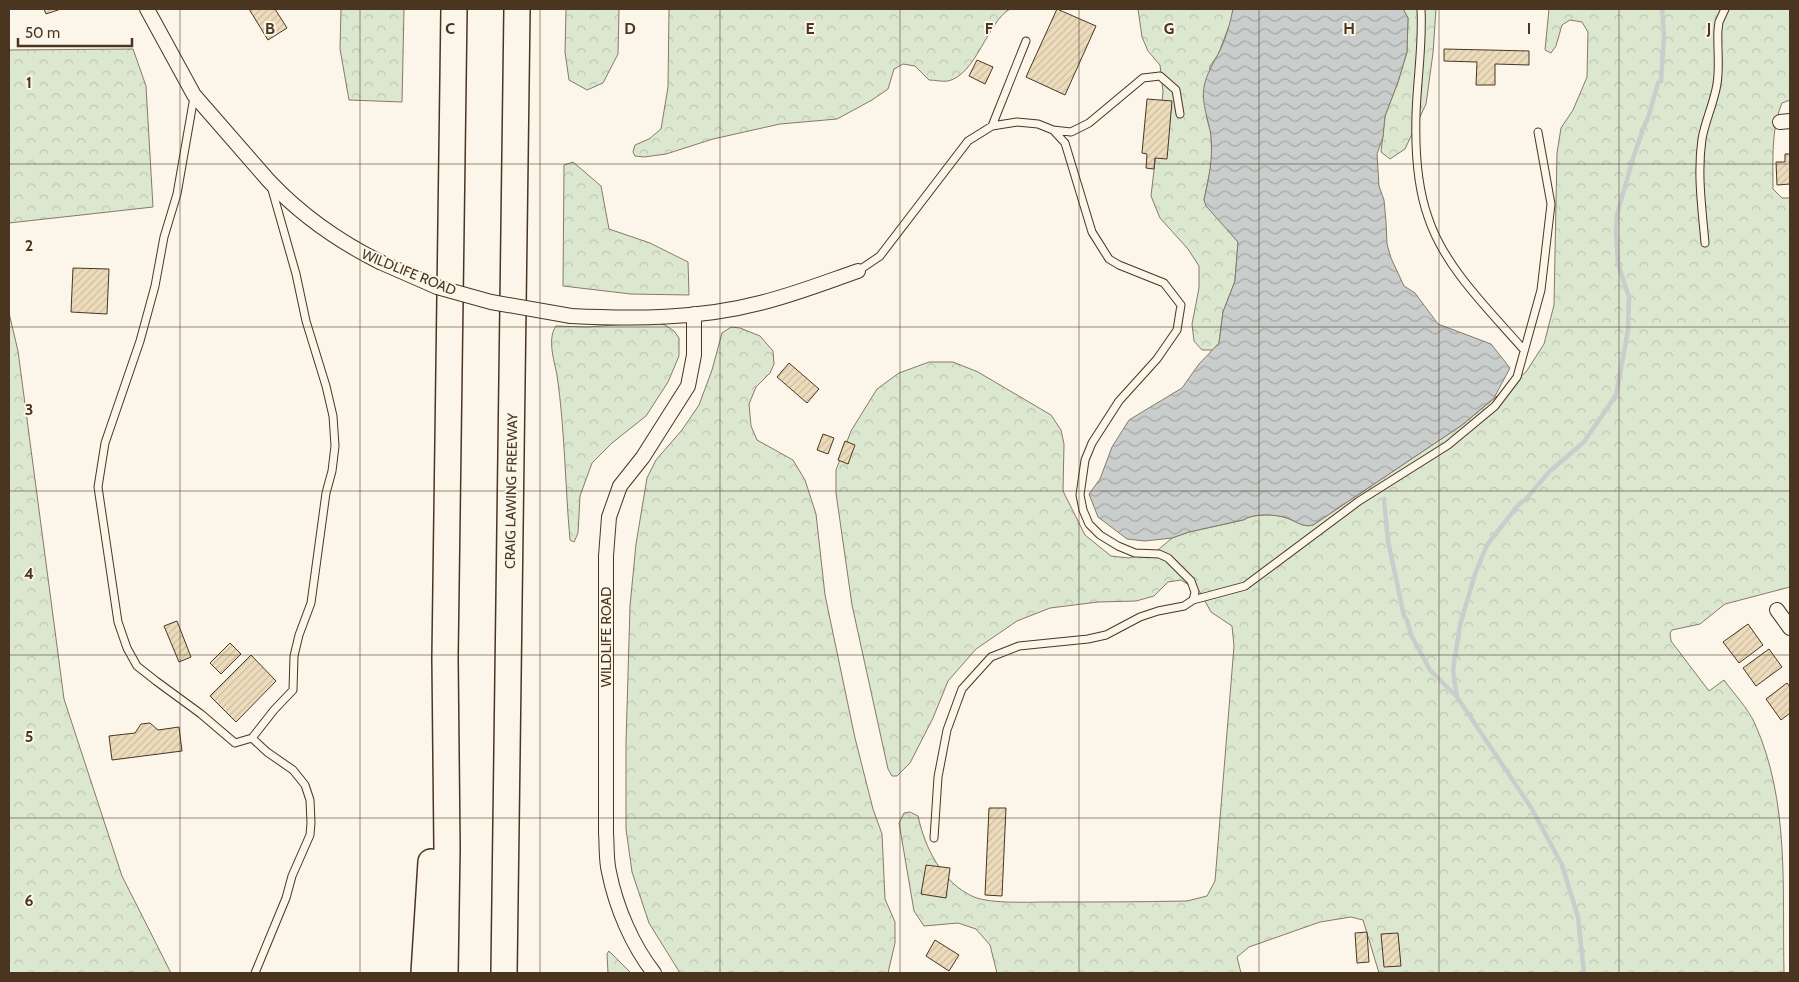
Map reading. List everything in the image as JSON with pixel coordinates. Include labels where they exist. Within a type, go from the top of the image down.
[{"type":"highway","points":[[445,973],[447,848],[445,658],[454,9]]},
{"type":"highway","name":"CRAIG LAWING FREEWAY","points":[[504,973],[517,9]]},
{"type":"highway","points":[[424,973],[445,658]]},
{"type":"street","name":"WILDLIFE ROAD","points":[[146,9],[195,96],[282,195],[351,248],[437,287],[491,302],[571,316],[615,318],[694,314],[760,303],[858,271]]},
{"type":"street","name":"WILDLIFE ROAD","points":[[654,973],[647,964],[623,917],[608,871],[606,833],[606,556],[609,518],[620,486],[643,458],[688,386],[694,355],[694,314]]},
{"type":"street","points":[[1777,610],[1790,628]]},
{"type":"lane","points":[[1421,9],[1422,42],[1416,115],[1416,145],[1422,197],[1428,218],[1437,239],[1451,262],[1482,302],[1524,350]]},
{"type":"lane","points":[[1705,243],[1699,182],[1702,138],[1712,110],[1717,85],[1718,30],[1725,9]]},
{"type":"lane","points":[[992,126],[1026,41]]},
{"type":"lane","points":[[858,271],[880,256],[968,141],[992,126],[1018,122],[1038,124],[1053,130],[1072,132],[1089,123],[1143,78],[1160,76],[1176,90],[1180,114]]},
{"type":"lane","points":[[195,96],[177,194],[164,236],[155,286],[145,325],[105,443],[98,487],[118,622],[127,648],[137,666],[201,714],[235,743],[252,738],[293,690],[294,656],[311,603],[326,493],[336,446],[333,416],[326,386],[306,321],[296,274],[270,181]]},
{"type":"lane","points":[[1053,130],[1065,143],[1092,232],[1109,259],[1164,283],[1181,305],[1177,330],[1157,358],[1119,401],[1092,443],[1085,460],[1081,479],[1080,495],[1083,510],[1088,524],[1100,535],[1118,546],[1135,553],[1159,554],[1168,558],[1192,582],[1195,592],[1192,600]]},
{"type":"lane","points":[[934,838],[938,777],[947,730],[962,689],[991,657],[1020,646],[1088,639],[1106,635],[1140,617],[1184,606],[1192,600],[1245,586],[1359,501],[1448,445],[1495,406],[1516,377],[1540,290],[1551,204],[1538,132]]},
{"type":"lane","points":[[252,738],[267,752],[293,770],[305,785],[310,800],[311,823],[310,835],[292,876],[286,898],[255,973]]},
{"type":"green space","points":[[341,9],[404,9],[402,102],[349,100],[340,49]]},
{"type":"green space","points":[[566,9],[619,9],[618,54],[603,83],[587,90],[569,80],[565,52]]},
{"type":"green space","points":[[669,9],[1010,9],[995,24],[966,69],[958,77],[948,81],[929,80],[915,66],[903,64],[894,69],[888,89],[837,119],[780,124],[713,139],[666,154],[644,157],[635,156],[633,152],[635,145],[649,139],[661,129],[668,87]]},
{"type":"green space","points":[[1138,9],[1233,9],[1231,21],[1218,55],[1210,66],[1207,119],[1211,133],[1212,161],[1204,200],[1238,242],[1235,281],[1223,312],[1219,343],[1213,350],[1202,350],[1194,341],[1192,324],[1199,288],[1199,266],[1188,249],[1160,218],[1151,196],[1163,92],[1160,65],[1148,51],[1142,37]]},
{"type":"green space","points":[[1403,9],[1436,9],[1433,53],[1426,104],[1405,149],[1390,159],[1381,152],[1385,116],[1407,52],[1408,18]]},
{"type":"green space","points":[[1549,9],[1790,9],[1790,100],[1782,103],[1776,123],[1773,145],[1773,189],[1782,198],[1790,198],[1790,587],[1725,604],[1700,624],[1672,630],[1670,633],[1671,641],[1709,691],[1724,680],[1752,718],[1766,754],[1774,784],[1782,847],[1784,973],[1379,973],[1363,920],[1351,917],[1320,922],[1249,947],[1237,957],[1241,973],[997,973],[990,945],[976,929],[958,923],[924,926],[914,911],[899,823],[904,813],[910,812],[918,816],[930,852],[944,874],[963,891],[981,899],[1011,902],[1153,902],[1187,901],[1207,896],[1215,881],[1234,646],[1232,626],[1211,612],[1200,592],[1181,580],[1168,582],[1154,596],[1136,601],[1098,602],[1050,608],[1017,621],[976,649],[948,681],[933,718],[910,763],[897,776],[892,776],[888,769],[852,605],[836,493],[836,470],[851,431],[877,389],[899,373],[929,362],[953,362],[978,372],[1051,415],[1061,430],[1064,444],[1063,491],[1085,535],[1111,556],[1129,558],[1158,550],[1172,538],[1189,532],[1259,515],[1277,516],[1303,525],[1313,525],[1462,425],[1526,372],[1544,344],[1554,305],[1557,153],[1561,128],[1573,110],[1587,77],[1588,32],[1582,22],[1570,20],[1562,25],[1556,46],[1551,53],[1545,50]]},
{"type":"green space","points":[[133,49],[146,86],[153,207],[9,223],[9,50]]},
{"type":"green space","points":[[573,162],[601,186],[609,229],[650,243],[688,262],[689,295],[631,294],[563,286],[564,165]]},
{"type":"green space","points":[[9,313],[18,351],[64,699],[122,876],[171,973],[9,973]]},
{"type":"green space","points":[[655,322],[665,325],[674,331],[679,338],[679,356],[668,382],[646,416],[612,443],[592,463],[580,496],[578,533],[574,542],[570,540],[562,416],[552,350],[553,331],[556,326],[587,327]]},
{"type":"green space","points":[[731,327],[740,328],[760,336],[773,351],[774,364],[770,373],[756,387],[749,404],[751,426],[757,440],[793,460],[805,480],[816,514],[825,595],[855,738],[873,809],[882,834],[885,899],[895,922],[895,943],[888,973],[680,973],[649,923],[632,872],[626,829],[626,743],[630,606],[636,544],[647,478],[656,460],[682,430],[699,405],[712,370],[722,333]]},
{"type":"green space","points":[[609,951],[631,973],[608,973],[607,954]]},
{"type":"water","points":[[1233,9],[1403,9],[1408,18],[1407,52],[1385,116],[1383,137],[1377,154],[1379,186],[1384,200],[1387,244],[1391,258],[1404,286],[1415,293],[1438,324],[1491,344],[1510,368],[1494,398],[1462,425],[1313,525],[1303,525],[1277,516],[1259,515],[1172,538],[1145,541],[1127,539],[1098,517],[1089,494],[1100,479],[1112,447],[1129,420],[1182,388],[1199,364],[1219,343],[1223,312],[1235,281],[1238,242],[1206,206],[1204,200],[1210,168],[1211,136],[1203,93],[1208,75],[1225,39]]},
{"type":"building","points":[[44,9],[61,9],[46,14]]},
{"type":"building","points":[[249,9],[275,9],[287,28],[268,40]]},
{"type":"building","points":[[1057,9],[1096,26],[1065,95],[1026,77]]},
{"type":"building","points":[[1444,49],[1529,51],[1529,65],[1495,64],[1495,85],[1476,85],[1477,62],[1444,61]]},
{"type":"building","points":[[977,60],[993,67],[985,84],[969,76]]},
{"type":"building","points":[[1147,99],[1172,101],[1167,159],[1155,158],[1154,169],[1146,168],[1147,154],[1142,153]]},
{"type":"building","points":[[1785,154],[1790,154],[1790,184],[1777,185],[1776,162],[1785,162]]},
{"type":"building","points":[[73,268],[109,269],[107,314],[71,312]]},
{"type":"building","points":[[789,363],[819,389],[807,403],[777,377]]},
{"type":"building","points":[[823,434],[834,438],[828,454],[817,450]]},
{"type":"building","points":[[845,441],[855,445],[848,464],[838,460]]},
{"type":"building","points":[[177,621],[191,657],[179,662],[164,626]]},
{"type":"building","points":[[1748,624],[1763,645],[1739,663],[1723,642]]},
{"type":"building","points":[[230,643],[241,654],[221,674],[210,663]]},
{"type":"building","points":[[1769,649],[1782,667],[1756,686],[1743,668]]},
{"type":"building","points":[[251,655],[276,681],[236,722],[210,696]]},
{"type":"building","points":[[1787,683],[1790,687],[1790,713],[1781,720],[1766,699]]},
{"type":"building","points":[[150,723],[158,730],[179,727],[182,751],[112,760],[109,736],[135,733],[141,724]]},
{"type":"building","points":[[989,808],[1006,808],[1002,896],[985,895]]},
{"type":"building","points":[[926,865],[950,868],[946,898],[921,894]]},
{"type":"building","points":[[1367,932],[1369,962],[1357,963],[1355,933]]},
{"type":"building","points":[[1398,933],[1401,966],[1384,967],[1381,934]]},
{"type":"building","points":[[935,940],[959,955],[949,971],[926,956]]},
{"type":"waterway","points":[[1457,697],[1453,670],[1460,625],[1475,574],[1487,545],[1519,504],[1525,500],[1550,471],[1584,442],[1616,395],[1628,330],[1629,297],[1618,264],[1617,215],[1633,158],[1648,118],[1658,83],[1661,81],[1664,35],[1662,9]]},
{"type":"waterway","points":[[1384,499],[1388,541],[1404,616],[1411,635],[1430,670],[1457,697],[1532,809],[1562,865],[1578,917],[1584,973]]}]
